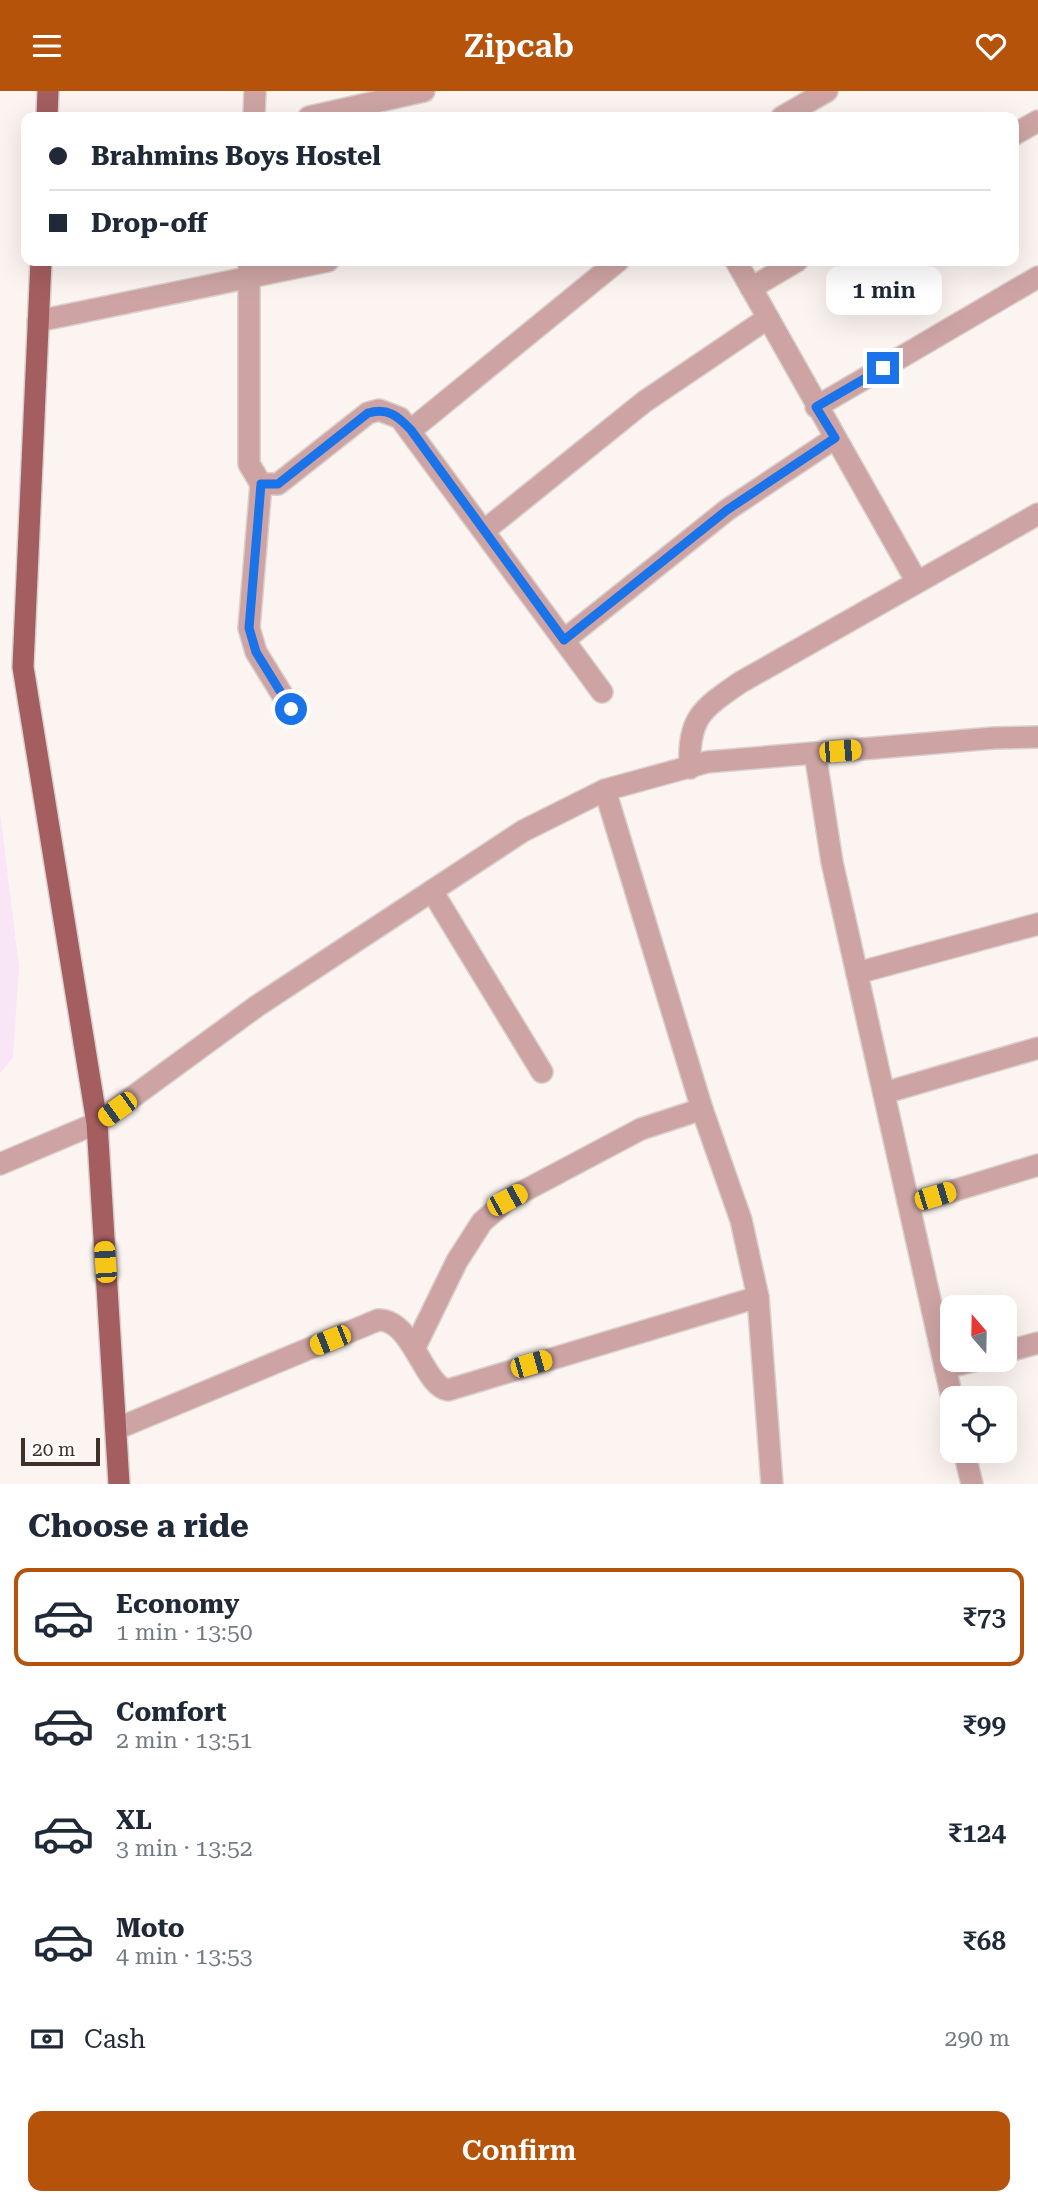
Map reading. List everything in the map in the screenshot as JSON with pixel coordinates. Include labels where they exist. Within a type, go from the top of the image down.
[{"type":"main road","points":[[47,112],[48,91]]},
{"type":"main road","points":[[41,266],[23,667],[97,1123],[119,1484]]},
{"type":"street","points":[[254,112],[255,91]]},
{"type":"street","points":[[331,112],[424,91]]},
{"type":"street","points":[[791,112],[827,91]]},
{"type":"street","points":[[1019,132],[1038,121]]},
{"type":"street","points":[[38,321],[249,269],[279,266]]},
{"type":"street","points":[[411,430],[612,266]]},
{"type":"street","points":[[739,266],[917,582]]},
{"type":"street","points":[[751,288],[788,266]]},
{"type":"street","points":[[249,269],[249,464],[261,484],[249,628],[256,652],[291,709]]},
{"type":"street","points":[[816,407],[1038,277]]},
{"type":"street","points":[[485,530],[644,402],[768,318]]},
{"type":"street","points":[[261,484],[278,484],[368,413],[379,410],[388,412],[411,430],[602,692]]},
{"type":"street","points":[[564,640],[727,510],[835,438]]},
{"type":"street","points":[[690,768],[689,741],[694,722],[706,706],[741,682],[1038,514]]},
{"type":"street","points":[[0,1164],[97,1123],[257,1006],[523,831],[605,790],[707,762],[994,738],[1038,737]]},
{"type":"street","points":[[815,753],[832,862],[940,1345]]},
{"type":"street","points":[[605,790],[702,1109],[741,1220],[758,1297],[765,1425],[772,1484]]},
{"type":"street","points":[[432,891],[542,1072]]},
{"type":"street","points":[[857,973],[1038,924]]},
{"type":"street","points":[[884,1093],[1038,1048]]},
{"type":"street","points":[[415,1347],[457,1261],[482,1223],[507,1200],[641,1129],[702,1109]]},
{"type":"street","points":[[910,1203],[1038,1165]]},
{"type":"street","points":[[116,1429],[378,1320],[390,1323],[415,1347],[436,1385],[448,1390],[758,1297]]},
{"type":"street","points":[[1017,1349],[1038,1343]]},
{"type":"street","points":[[967,1463],[972,1484]]},
{"type":"shaded area","points":[[0,812],[19,967],[13,1058],[0,1073]]},
{"type":"route","points":[[291,709],[256,652],[249,628],[261,484],[269,487],[278,484],[368,413],[379,410],[388,412],[400,418],[411,430],[564,640],[727,510],[835,438],[816,407],[883,368]]}]
